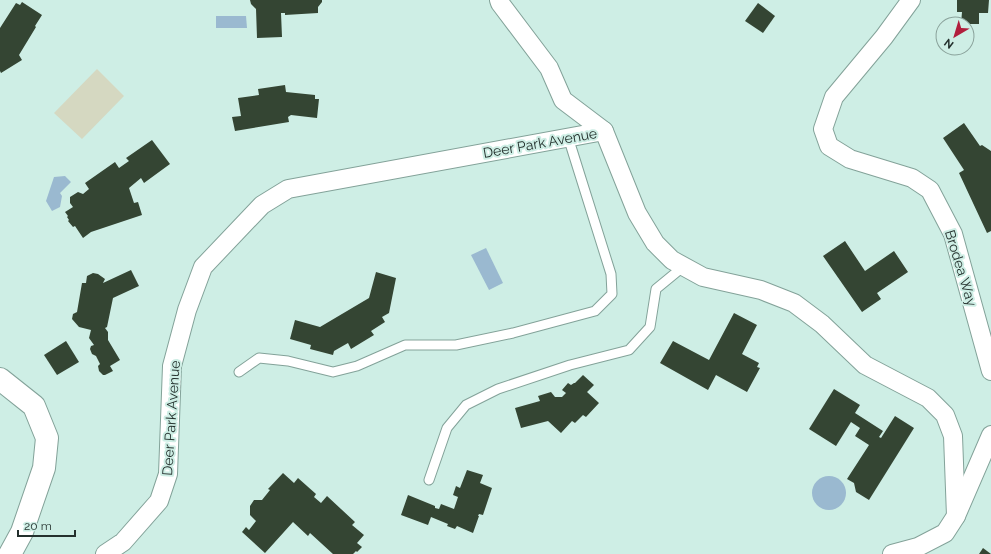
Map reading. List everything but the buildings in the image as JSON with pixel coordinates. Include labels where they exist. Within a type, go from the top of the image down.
[{"type":"street","points":[[499,0],[549,68],[563,100],[604,131]]},
{"type":"street","name":"Brodea Way","points":[[911,0],[884,37],[834,97],[823,129],[829,146],[850,159],[912,178],[930,190],[953,234],[991,371]]},
{"type":"street","name":"Deer Park Avenue","points":[[105,554],[123,542],[159,501],[168,474],[172,366],[187,310],[204,267],[262,205],[288,189],[604,131],[637,213],[655,243],[672,260],[703,277],[761,290],[794,302],[822,324],[865,365],[928,398],[945,415],[953,436],[956,516]]},
{"type":"street","points":[[0,379],[34,406],[47,438],[44,468],[22,532],[10,554]]},
{"type":"street","points":[[892,554],[918,547],[945,533],[956,516],[991,435]]},
{"type":"lane","points":[[239,372],[259,358],[288,361],[332,372],[357,366],[405,345],[456,345],[513,333],[595,311],[612,294],[611,274],[568,137]]},
{"type":"lane","points":[[429,480],[447,428],[466,405],[498,389],[570,365],[629,350],[650,327],[656,289],[684,266]]},
{"type":"green space","points":[[97,69],[124,96],[82,139],[54,113]]},
{"type":"water","points":[[216,16],[246,16],[247,28],[216,28]]},
{"type":"water","points":[[65,176],[71,182],[60,193],[62,196],[60,207],[52,211],[46,201],[54,177]]},
{"type":"water","points":[[486,248],[503,283],[489,290],[471,255]]},
{"type":"water","points":[[826,476],[832,476],[836,477],[843,483],[846,493],[845,500],[839,507],[832,510],[826,510],[822,509],[815,503],[812,496],[812,490],[813,486],[819,479]]}]
